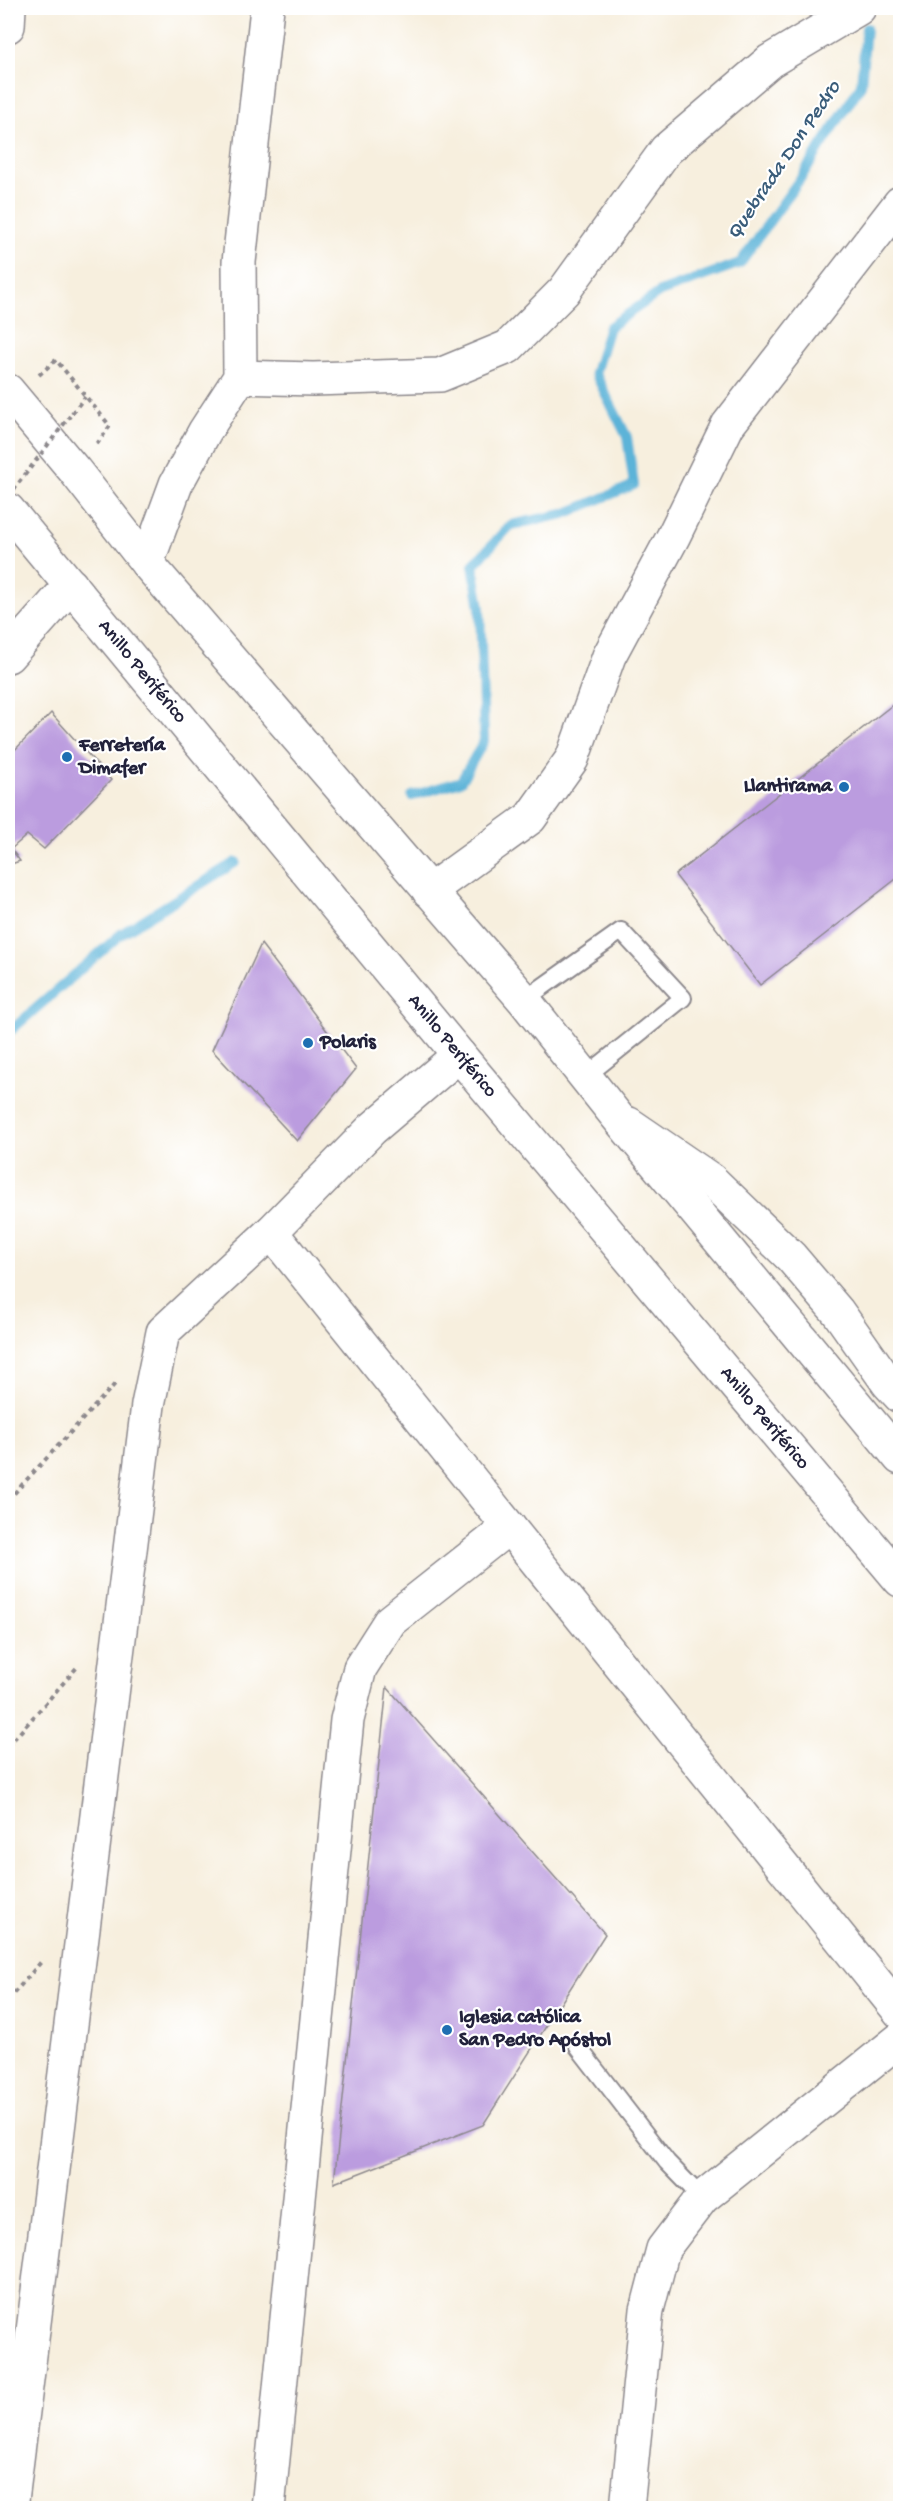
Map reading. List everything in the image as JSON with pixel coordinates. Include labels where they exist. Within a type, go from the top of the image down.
[{"type":"main road","points":[[8,26],[9,8]]},
{"type":"main road","points":[[147,563],[176,484],[205,431],[240,377],[239,262],[267,8]]},
{"type":"main road","points":[[240,377],[313,379],[440,375],[508,347],[564,291],[666,150],[770,61],[859,8]]},
{"type":"main road","points":[[429,891],[530,818],[566,768],[572,759],[609,656],[674,537],[728,425],[900,203]]},
{"type":"main road","points":[[8,391],[75,471],[147,563],[524,1000],[615,1114],[900,1458]]},
{"type":"main road","name":"Anillo Periférico","points":[[8,510],[459,1055],[900,1580]]},
{"type":"main road","points":[[8,656],[71,585]]},
{"type":"main road","points":[[11,2508],[148,1405],[163,1332],[271,1232],[372,1129],[459,1055]]},
{"type":"main road","points":[[615,1114],[711,1180],[791,1257],[838,1312],[888,1383],[900,1396]]},
{"type":"main road","points":[[271,1232],[900,2012]]},
{"type":"main road","points":[[268,2508],[350,1709],[360,1668],[390,1621],[508,1527]]},
{"type":"main road","points":[[627,2508],[647,2310],[663,2249],[702,2198],[900,2040]]},
{"type":"lane","points":[[524,1000],[621,931],[683,998],[586,1076]]},
{"type":"lane","points":[[578,2047],[667,2162],[702,2198]]},
{"type":"path","points":[[56,360],[110,426]]},
{"type":"path","points":[[8,497],[86,397]]},
{"type":"path","points":[[8,1500],[116,1383]]},
{"type":"path","points":[[8,1746],[84,1660]]},
{"type":"building","name":"Llantirama","points":[[900,699],[900,876],[760,985],[675,875]]},
{"type":"building","points":[[51,713],[111,780],[44,849],[27,835],[11,849],[20,861],[8,865],[8,757]]},
{"type":"building","points":[[261,944],[356,1069],[297,1141],[212,1050]]},
{"type":"building","name":"Iglesia católica San Pedro Apóstol","points":[[387,1687],[605,1934],[483,2125],[334,2183]]},
{"type":"waterway","name":"Quebrada Don Pedro","points":[[412,796],[461,781],[484,741],[480,608],[473,565],[511,525],[564,514],[634,485],[627,437],[595,373],[609,327],[660,292],[740,263],[800,179],[861,85],[866,28]]},
{"type":"waterway","name":"Quebrada Don Pedro","points":[[8,1033],[121,934],[236,862]]},
{"type":"place","name":"Ferretería Dimafer","points":[[67,757]]},
{"type":"place","name":"Llantirama","points":[[844,787]]},
{"type":"place","name":"Polaris","points":[[308,1043]]},
{"type":"place","name":"Iglesia católica San Pedro Apóstol","points":[[447,2030]]}]
